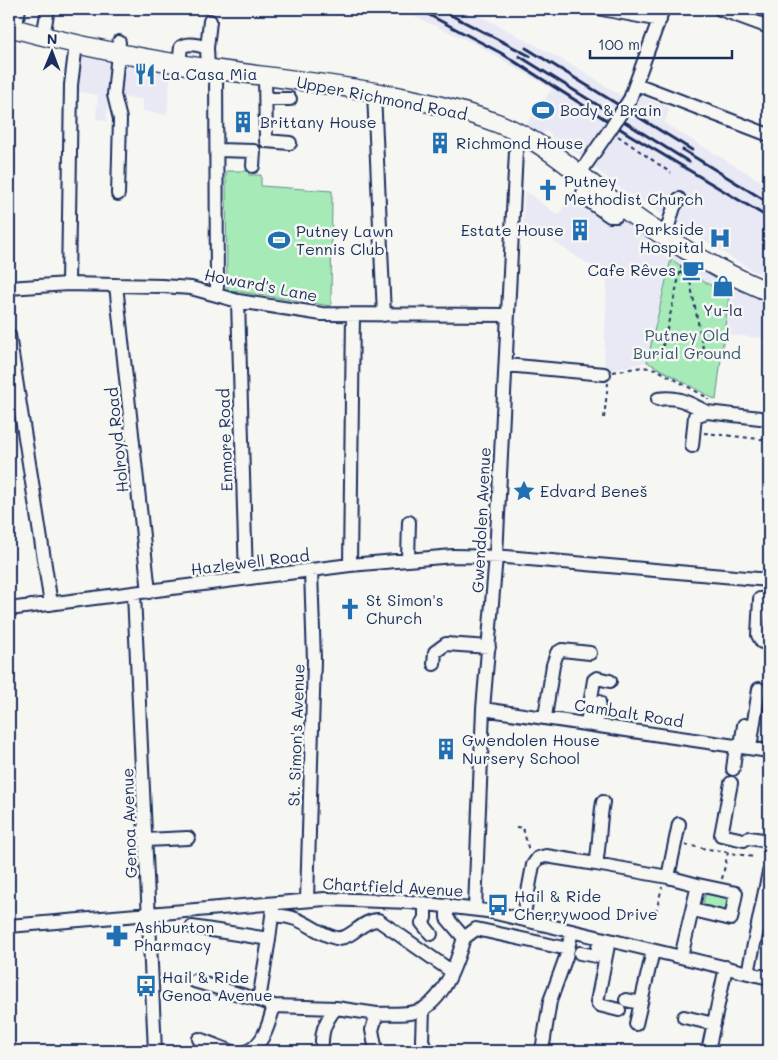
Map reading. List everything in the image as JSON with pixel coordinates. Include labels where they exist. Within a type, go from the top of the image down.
[{"type":"highway","name":"Upper Richmond Road","points":[[12,28],[76,44],[118,47],[157,54],[179,63],[212,69],[374,93],[498,123],[551,151],[622,207],[689,251],[769,292]]},
{"type":"street","points":[[12,28],[19,9]]},
{"type":"street","points":[[43,36],[48,9]]},
{"type":"street","points":[[585,177],[630,99],[662,14],[602,9]]},
{"type":"street","points":[[720,9],[769,27]]},
{"type":"street","points":[[210,20],[207,48],[212,69],[217,150],[217,287],[215,294]]},
{"type":"street","points":[[68,284],[71,85],[76,44]]},
{"type":"street","points":[[179,63],[181,47],[184,45],[207,48]]},
{"type":"street","points":[[118,47],[114,95],[120,119],[118,194]]},
{"type":"street","points":[[265,76],[266,141],[290,143]]},
{"type":"street","points":[[636,84],[769,135]]},
{"type":"street","points":[[374,93],[384,315]]},
{"type":"street","points":[[266,99],[290,100]]},
{"type":"street","name":"Gwendolen Avenue","points":[[475,908],[483,708],[496,556],[516,151],[524,136]]},
{"type":"street","points":[[217,150],[254,151],[253,166]]},
{"type":"street","points":[[665,236],[674,207],[679,199]]},
{"type":"street","name":"Howard's Lane","points":[[9,288],[68,284],[162,286],[215,294],[238,301],[322,314],[508,315]]},
{"type":"street","name":"Holroyd Road","points":[[116,285],[150,592]]},
{"type":"street","name":"Enmore Road","points":[[238,301],[246,578]]},
{"type":"street","points":[[350,565],[353,315]]},
{"type":"street","points":[[9,335],[51,604]]},
{"type":"street","points":[[506,365],[606,374]]},
{"type":"street","points":[[658,399],[681,399],[691,402],[708,412]]},
{"type":"street","points":[[692,446],[696,415],[708,412],[769,418]]},
{"type":"street","points":[[408,559],[409,522]]},
{"type":"street","name":"Hazlewell Road","points":[[9,609],[408,559],[496,556],[769,580]]},
{"type":"street","name":"St. Simon's Avenue","points":[[307,900],[314,660],[310,571]]},
{"type":"street","name":"Genoa Avenue","points":[[134,594],[154,1051]]},
{"type":"street","points":[[769,598],[760,599],[758,635],[762,642],[769,642]]},
{"type":"street","points":[[434,664],[435,652],[446,644],[489,648]]},
{"type":"street","points":[[545,717],[556,653],[562,650],[590,653]]},
{"type":"street","points":[[591,724],[594,680],[597,678],[610,681]]},
{"type":"street","points":[[733,768],[766,692]]},
{"type":"street","points":[[591,724],[599,702]]},
{"type":"street","name":"Cambalt Road","points":[[483,708],[769,751]]},
{"type":"street","points":[[742,747],[744,725]]},
{"type":"street","points":[[731,783],[721,835],[769,841]]},
{"type":"street","points":[[596,864],[600,842],[603,802]]},
{"type":"street","points":[[666,876],[678,824]]},
{"type":"street","points":[[146,840],[188,838]]},
{"type":"street","points":[[523,919],[534,865],[538,858],[546,856],[666,876],[736,893],[731,919],[693,910]]},
{"type":"street","points":[[748,973],[769,872]]},
{"type":"street","points":[[681,956],[698,885]]},
{"type":"street","name":"Chartfield Avenue","points":[[9,926],[307,900],[350,899],[425,903],[475,908],[769,978]]},
{"type":"street","points":[[259,1000],[274,916],[273,903]]},
{"type":"street","points":[[425,903],[425,918],[422,923],[431,934]]},
{"type":"street","points":[[447,905],[447,918],[464,938]]},
{"type":"street","points":[[274,916],[301,920],[335,938],[344,938],[368,920],[378,920],[451,971]]},
{"type":"street","points":[[192,928],[270,939]]},
{"type":"street","points":[[194,981],[274,1006],[336,1008],[376,1014],[413,1012],[423,1009],[438,995],[451,971],[464,938],[476,929],[596,956],[604,939]]},
{"type":"street","points":[[542,1051],[550,1001],[574,951],[572,931]]},
{"type":"street","points":[[604,939],[597,1002],[599,1005],[641,1003]]},
{"type":"street","points":[[636,1024],[653,951]]},
{"type":"street","points":[[708,1051],[726,967]]},
{"type":"street","points":[[248,1051],[265,1034],[274,1006]]},
{"type":"street","points":[[322,1051],[322,1036],[326,1019],[336,1008]]},
{"type":"street","points":[[423,1009],[422,1041],[426,1051]]},
{"type":"street","points":[[376,1014],[372,1030],[376,1051]]},
{"type":"street","points":[[684,1017],[714,1024]]},
{"type":"street","points":[[199,1039],[230,1051]]},
{"type":"path","points":[[611,129],[670,173]]},
{"type":"path","points":[[661,354],[680,272],[689,251]]},
{"type":"path","points":[[680,272],[689,276],[702,348]]},
{"type":"path","points":[[604,418],[606,374],[642,367],[656,369],[708,398],[708,412]]},
{"type":"path","points":[[693,432],[769,440]]},
{"type":"path","points":[[516,826],[523,828],[534,865]]},
{"type":"path","points":[[675,843],[754,857]]},
{"type":"path","points":[[720,889],[728,852]]},
{"type":"path","points":[[656,912],[666,876]]},
{"type":"shaded area","points":[[397,9],[468,9],[583,71],[635,105],[641,96],[670,108],[664,123],[769,186],[769,277],[753,271],[614,184],[579,154],[551,137],[552,135],[546,131],[542,136],[525,126],[552,89],[475,44]]},
{"type":"shaded area","points":[[71,52],[171,70],[167,115],[143,111],[143,99],[108,96],[107,121],[96,119],[98,95],[74,91]]},
{"type":"shaded area","points":[[579,186],[676,255],[769,304],[769,339],[723,334],[728,294],[704,282],[671,259],[647,362],[604,371],[607,276],[543,235],[522,239],[525,191],[558,215]]},
{"type":"green space","name":"Putney Lawn Tennis Club","points":[[226,171],[249,171],[249,175],[261,175],[261,186],[332,191],[331,306],[227,290]]},
{"type":"green space","name":"Putney Old Burial Ground","points":[[671,259],[704,282],[729,294],[716,400],[647,362]]},
{"type":"green space","points":[[706,892],[730,897],[727,913],[702,907]]},
{"type":"railway","points":[[418,9],[501,53],[630,135],[769,218]]},
{"type":"railway","points":[[439,9],[530,56]]},
{"type":"railway","points":[[526,48],[692,150]]},
{"type":"railway","points":[[519,56],[689,162]]},
{"type":"railway","points":[[683,150],[769,203]]},
{"type":"place","name":"La Casa Mia","points":[[145,74]]},
{"type":"place","name":"Body & Brain","points":[[543,110]]},
{"type":"place","name":"Brittany House","points":[[243,122]]},
{"type":"place","name":"Richmond House","points":[[440,143]]},
{"type":"place","name":"Putney Methodist Church","points":[[548,190]]},
{"type":"place","name":"Estate House","points":[[580,230]]},
{"type":"place","name":"Parkside Hospital","points":[[720,238]]},
{"type":"place","name":"Putney Lawn Tennis Club","points":[[279,240]]},
{"type":"place","name":"Cafe Rêves","points":[[693,270]]},
{"type":"place","name":"Yu-la","points":[[723,286]]},
{"type":"place","name":"Edvard Beneš","points":[[524,491]]},
{"type":"place","name":"St Simon's Church","points":[[350,609]]},
{"type":"place","name":"Gwendolen House Nursery School","points":[[446,749]]},
{"type":"place","name":"Hail & Ride Cherrywood Drive","points":[[498,905]]},
{"type":"place","name":"Ashburton Pharmacy","points":[[117,936]]},
{"type":"place","name":"Hail & Ride Genoa Avenue","points":[[146,986]]}]
